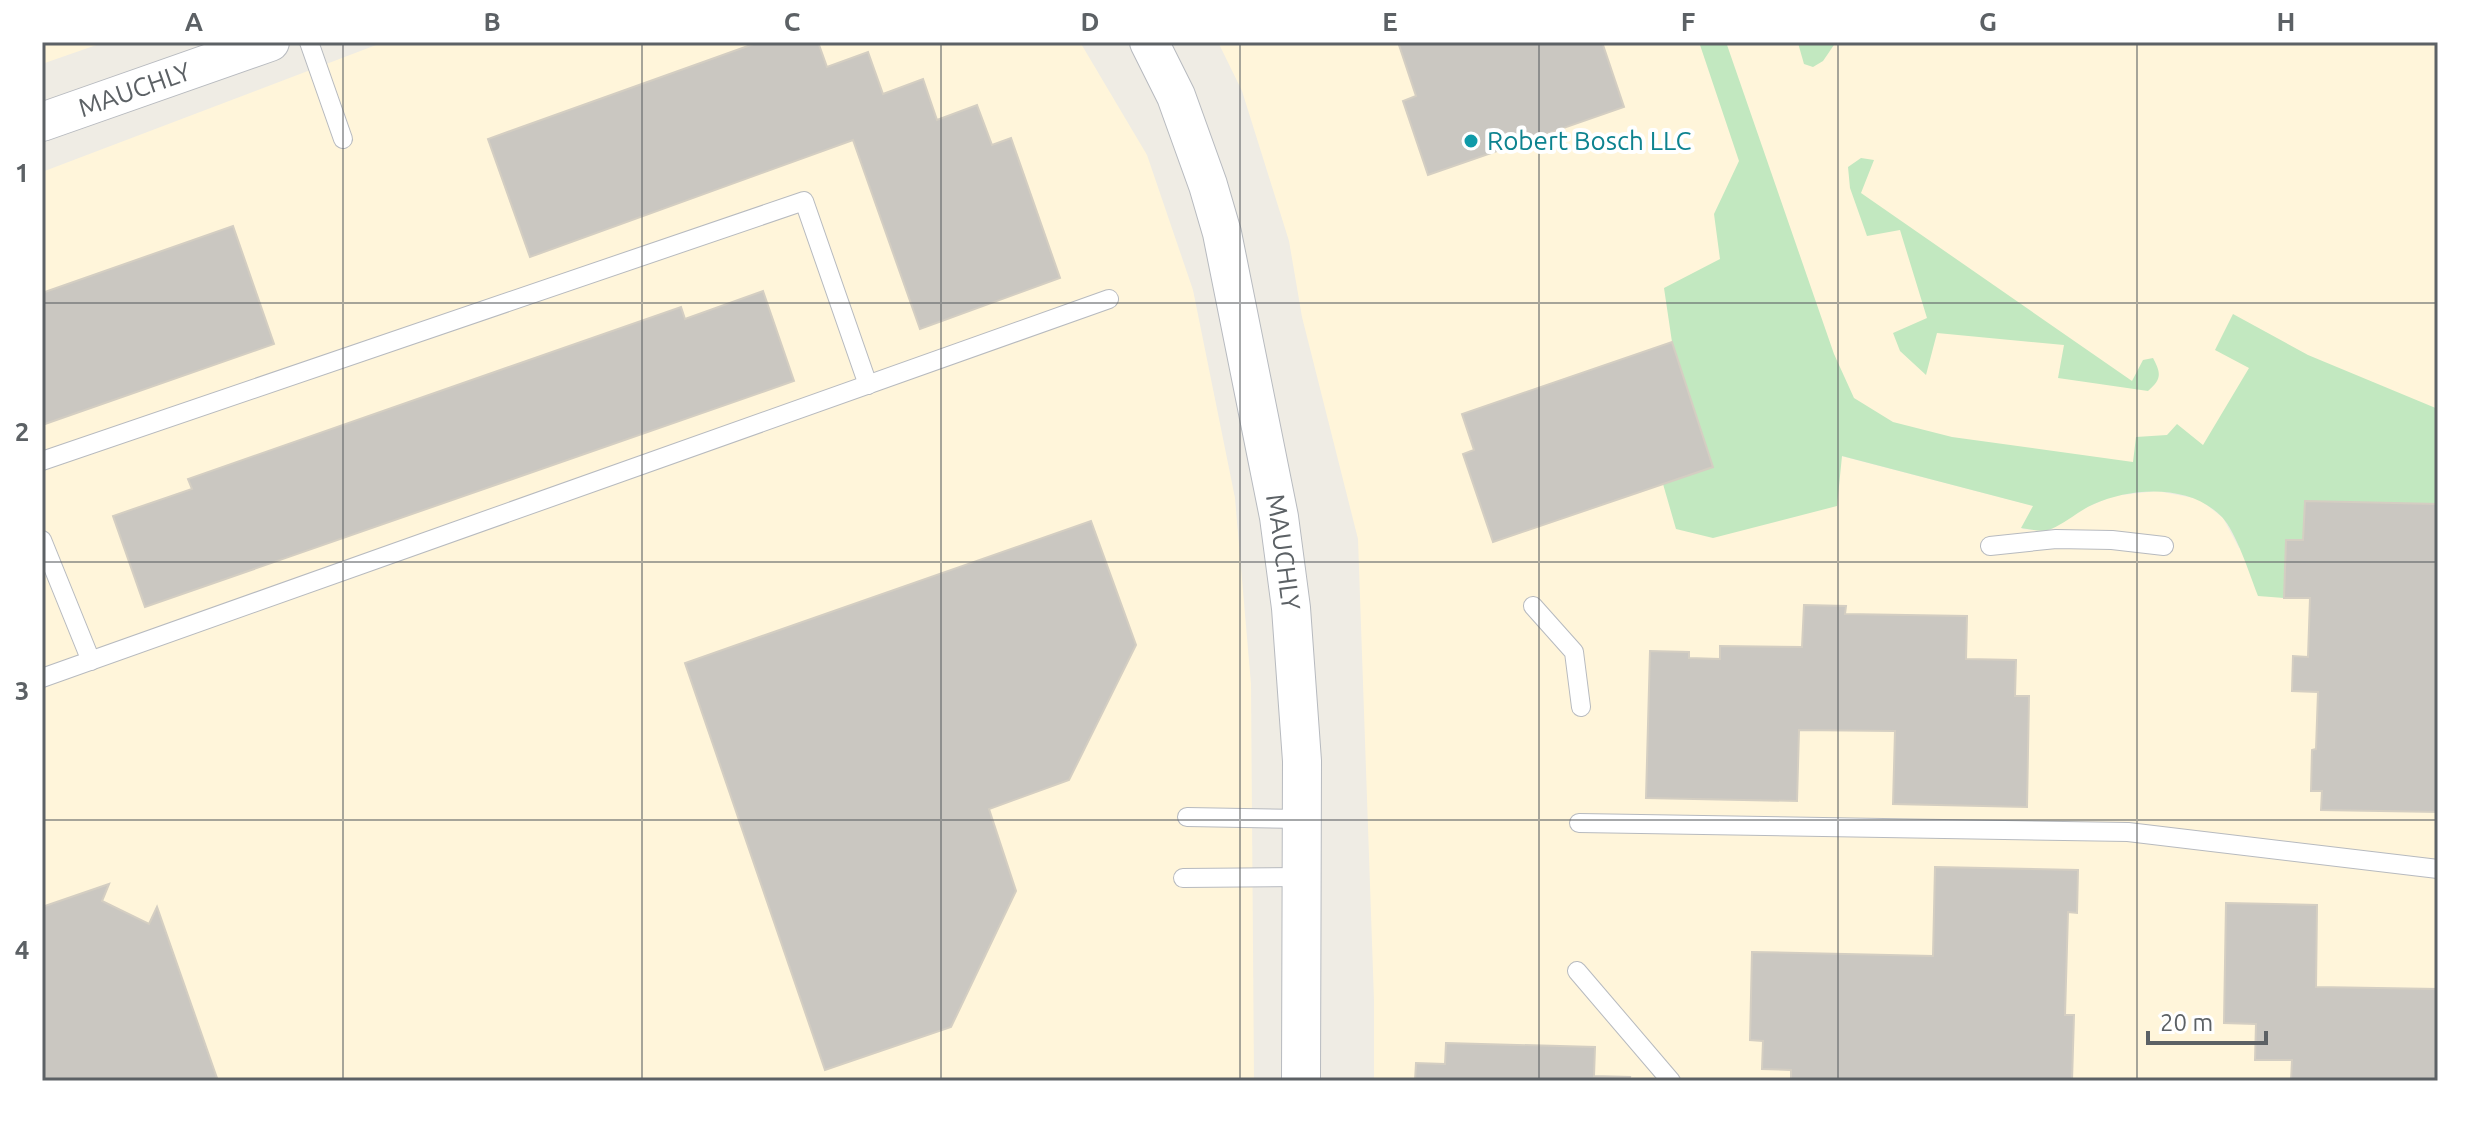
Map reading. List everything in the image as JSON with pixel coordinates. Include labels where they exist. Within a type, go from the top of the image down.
[{"type":"street","name":"MAUCHLY","points":[[42,122],[270,42]]},
{"type":"street","name":"MAUCHLY","points":[[1149,42],[1176,96],[1222,233],[1279,517],[1302,761],[1301,1081]]},
{"type":"lane","points":[[309,42],[343,139]]},
{"type":"lane","points":[[42,461],[804,201],[868,385]]},
{"type":"lane","points":[[42,678],[1109,299]]},
{"type":"lane","points":[[1990,546],[2056,539],[2112,540],[2164,546]]},
{"type":"lane","points":[[42,540],[91,661]]},
{"type":"lane","points":[[1533,606],[1574,652],[1581,707]]},
{"type":"lane","points":[[1187,817],[1301,819]]},
{"type":"lane","points":[[1579,823],[2128,832],[2438,869]]},
{"type":"lane","points":[[1183,878],[1302,877]]},
{"type":"lane","points":[[1577,971],[1671,1081]]},
{"type":"shaded area","points":[[42,42],[105,42],[42,64]]},
{"type":"shaded area","points":[[384,42],[1080,42],[1147,155],[1193,290],[1235,498],[1251,684],[1254,1081],[42,1081],[42,172]]},
{"type":"shaded area","points":[[1218,42],[2438,42],[2438,1081],[1374,1081],[1358,539],[1302,317],[1289,241],[1242,91]],"holes":[[[1890,445],[2305,502],[2286,540],[2239,548],[2223,518],[2199,499],[2157,491],[2113,496],[2078,511],[2049,531],[2022,529],[2034,506],[1841,456]]]},
{"type":"green space","points":[[1699,42],[1726,42],[1834,354],[1854,398],[1893,422],[1952,437],[2133,462],[2136,437],[2167,435],[2177,424],[2203,445],[2249,368],[2215,350],[2233,314],[2308,355],[2438,409],[2438,504],[2305,502],[2303,540],[2286,541],[2284,598],[2258,596],[2237,543],[2222,517],[2194,499],[2161,492],[2109,498],[2044,531],[2021,528],[2033,506],[1842,456],[1837,506],[1713,538],[1676,529],[1663,484],[1713,467],[1672,342],[1664,288],[1720,259],[1714,214],[1739,161]]},
{"type":"green space","points":[[1836,42],[1823,61],[1813,67],[1804,64],[1798,43]]},
{"type":"green space","points":[[1861,158],[1874,160],[1861,193],[2132,381],[2143,360],[2153,358],[2159,372],[2156,383],[2148,391],[2058,378],[2064,345],[1937,333],[1926,375],[1900,351],[1893,333],[1927,318],[1900,230],[1867,236],[1850,188],[1848,167]]},
{"type":"building","points":[[759,42],[818,42],[827,67],[868,52],[883,94],[923,79],[937,120],[977,105],[992,145],[1011,138],[1060,278],[920,329],[853,140],[530,257],[488,139]]},
{"type":"building","name":"Robert Bosch LLC","points":[[1398,42],[1602,42],[1624,107],[1428,175],[1403,101],[1416,96]]},
{"type":"building","points":[[233,226],[274,344],[42,425],[42,293]]},
{"type":"building","points":[[763,291],[794,381],[145,607],[113,516],[192,489],[188,479],[681,307],[685,319]]},
{"type":"building","points":[[1672,342],[1713,467],[1493,542],[1463,454],[1474,450],[1462,414]]},
{"type":"building","points":[[2305,501],[2438,504],[2438,812],[2321,810],[2322,791],[2311,791],[2318,692],[2292,691],[2293,656],[2308,657],[2310,598],[2284,598],[2286,540],[2303,540]]},
{"type":"building","points":[[1091,521],[1136,645],[1069,780],[989,809],[1016,891],[951,1027],[825,1070],[685,663]]},
{"type":"building","points":[[1804,605],[1846,606],[1845,614],[1967,616],[1966,659],[2016,660],[2015,696],[2029,696],[2027,807],[1893,804],[1895,731],[1799,730],[1797,801],[1646,798],[1650,651],[1689,652],[1689,658],[1720,659],[1720,646],[1802,647]]},
{"type":"building","points":[[1935,867],[2078,870],[2077,913],[2068,912],[2065,1015],[2074,1015],[2072,1081],[1791,1081],[1791,1070],[1762,1069],[1763,1041],[1750,1040],[1752,952],[1933,956]]},
{"type":"building","points":[[109,884],[102,901],[149,924],[157,907],[218,1081],[42,1081],[42,907]]},
{"type":"building","points":[[2226,903],[2317,905],[2316,987],[2438,989],[2438,1081],[2291,1081],[2292,1060],[2255,1060],[2256,1024],[2224,1023]]},
{"type":"building","points":[[1446,1043],[1595,1047],[1594,1076],[1630,1077],[1629,1081],[1415,1081],[1416,1063],[1445,1064]]},
{"type":"place","name":"Robert Bosch LLC","points":[[1471,141]]}]
